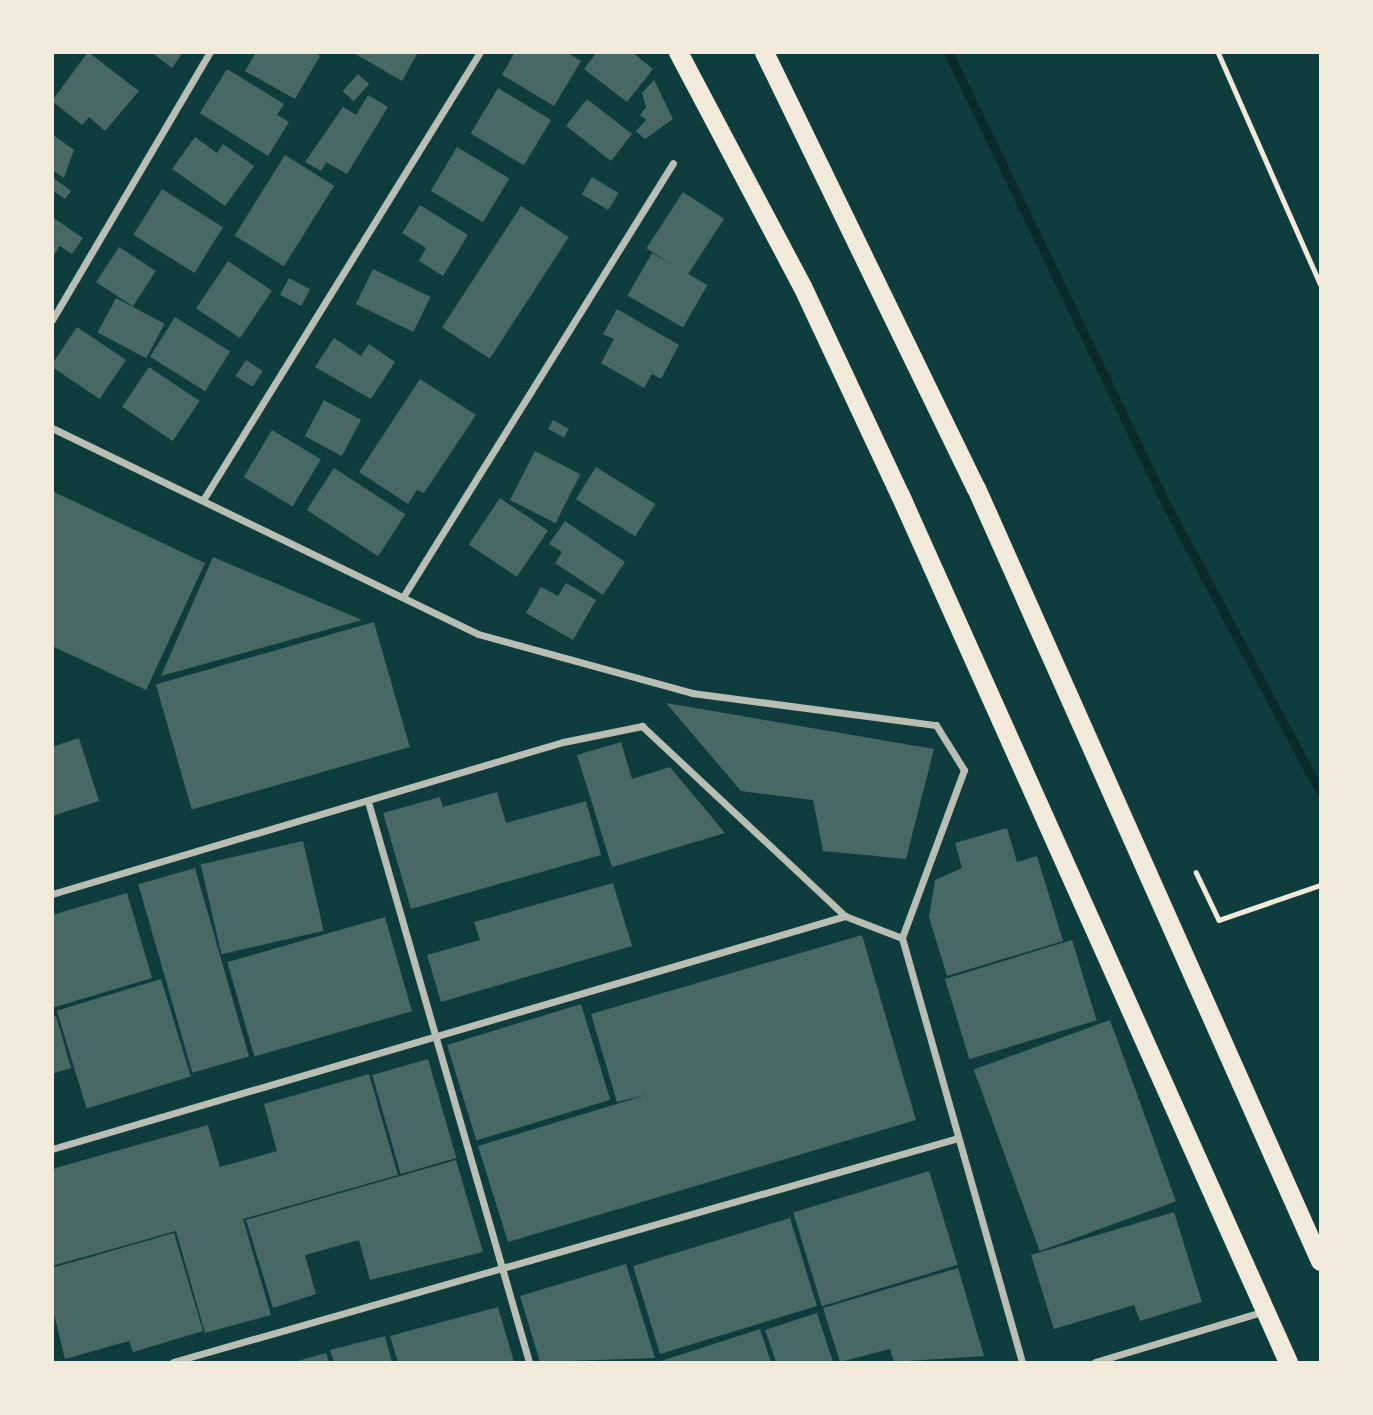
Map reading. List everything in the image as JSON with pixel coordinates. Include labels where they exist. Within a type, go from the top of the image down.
[{"type":"highway","points":[[678,52],[802,286],[900,495],[1288,1363]]},
{"type":"highway","points":[[764,52],[976,488],[1321,1261]]},
{"type":"street","points":[[52,320],[210,52]]},
{"type":"street","points":[[203,500],[480,52]]},
{"type":"street","points":[[403,597],[673,163]]},
{"type":"street","points":[[52,428],[478,634],[692,693],[936,725],[964,770],[902,939],[1022,1363]]},
{"type":"street","points":[[52,894],[369,804],[563,742],[642,726],[845,916],[902,939]]},
{"type":"street","points":[[369,804],[528,1363]]},
{"type":"street","points":[[52,1149],[434,1033],[845,916]]},
{"type":"street","points":[[173,1363],[500,1267],[958,1138]]},
{"type":"street","points":[[1095,1363],[1265,1311]]},
{"type":"path","points":[[1218,52],[1321,284]]},
{"type":"path","points":[[1196,872],[1219,920],[1321,885]]},
{"type":"building","points":[[88,52],[139,91],[105,131],[89,117],[82,125],[52,101]]},
{"type":"building","points":[[151,52],[183,52],[172,68]]},
{"type":"building","points":[[256,52],[314,52],[320,56],[295,99],[245,71]]},
{"type":"building","points":[[352,52],[418,52],[402,81]]},
{"type":"building","points":[[515,52],[566,52],[581,61],[554,106],[502,75]]},
{"type":"building","points":[[597,52],[632,52],[653,69],[627,102],[584,69]]},
{"type":"building","points":[[227,69],[284,104],[277,115],[289,122],[268,156],[200,113]]},
{"type":"building","points":[[358,74],[369,84],[354,101],[343,91]]},
{"type":"building","points":[[654,80],[673,119],[645,139],[636,131],[646,120],[640,115],[646,107],[642,93]]},
{"type":"building","points":[[498,88],[551,120],[524,165],[471,133]]},
{"type":"building","points":[[368,95],[388,107],[347,174],[326,162],[321,171],[305,162],[343,107],[356,115]]},
{"type":"building","points":[[587,99],[632,134],[611,161],[566,126]]},
{"type":"building","points":[[52,134],[74,150],[64,178],[52,170]]},
{"type":"building","points":[[195,137],[217,153],[223,144],[254,166],[225,206],[172,169]]},
{"type":"building","points":[[457,147],[509,178],[483,222],[431,191]]},
{"type":"building","points":[[285,155],[334,186],[284,266],[235,236]]},
{"type":"building","points":[[52,177],[71,191],[65,199],[52,190]]},
{"type":"building","points":[[592,177],[619,193],[608,210],[582,194]]},
{"type":"building","points":[[162,189],[223,227],[194,273],[133,235]]},
{"type":"building","points":[[683,192],[724,219],[688,275],[647,248]]},
{"type":"building","points":[[420,205],[468,235],[443,276],[419,261],[426,248],[402,233]]},
{"type":"building","points":[[521,206],[569,237],[490,359],[442,328]]},
{"type":"building","points":[[52,217],[83,238],[72,254],[60,246],[52,258]]},
{"type":"building","points":[[119,247],[156,271],[133,306],[96,282]]},
{"type":"building","points":[[652,253],[707,285],[683,327],[628,295]]},
{"type":"building","points":[[228,261],[272,291],[240,338],[196,308]]},
{"type":"building","points":[[373,269],[431,297],[413,332],[356,304]]},
{"type":"building","points":[[289,278],[310,289],[301,306],[280,295]]},
{"type":"building","points":[[116,298],[165,324],[146,358],[98,332]]},
{"type":"building","points":[[617,309],[679,345],[661,379],[652,374],[644,388],[601,363],[614,339],[603,334]]},
{"type":"building","points":[[175,317],[230,351],[205,391],[150,357]]},
{"type":"building","points":[[77,327],[126,360],[100,399],[52,367]]},
{"type":"building","points":[[334,338],[361,356],[369,344],[395,362],[371,399],[315,367]]},
{"type":"building","points":[[246,360],[263,371],[252,387],[236,376]]},
{"type":"building","points":[[149,367],[200,401],[173,441],[122,407]]},
{"type":"building","points":[[420,379],[476,415],[424,493],[417,490],[408,504],[359,472]]},
{"type":"building","points":[[324,400],[361,420],[342,456],[305,436]]},
{"type":"building","points":[[553,420],[569,429],[564,437],[548,429]]},
{"type":"building","points":[[272,430],[321,459],[293,507],[244,477]]},
{"type":"building","points":[[535,451],[580,474],[555,523],[510,500]]},
{"type":"building","points":[[596,467],[655,504],[635,536],[576,499]]},
{"type":"building","points":[[334,468],[405,514],[378,556],[307,510]]},
{"type":"building","points":[[52,491],[205,563],[146,690],[52,646]]},
{"type":"building","points":[[500,498],[548,530],[517,577],[469,544]]},
{"type":"building","points":[[565,521],[625,562],[603,595],[555,563],[562,552],[549,544]]},
{"type":"building","points":[[213,557],[362,620],[161,676]]},
{"type":"building","points":[[566,583],[596,600],[573,640],[526,613],[541,587],[558,596]]},
{"type":"building","points":[[374,622],[410,747],[192,810],[156,685]]},
{"type":"building","points":[[666,703],[934,749],[906,859],[823,851],[813,800],[741,791]]},
{"type":"building","points":[[79,738],[99,801],[52,816],[52,747]]},
{"type":"building","points":[[621,742],[632,779],[670,767],[725,833],[612,867],[577,755]]},
{"type":"building","points":[[497,792],[506,823],[586,801],[601,855],[411,909],[383,813],[440,797],[443,807]]},
{"type":"building","points":[[1007,828],[1017,862],[1037,856],[1063,941],[947,976],[929,917],[935,880],[962,868],[955,843]]},
{"type":"building","points":[[303,841],[324,931],[221,954],[201,865]]},
{"type":"building","points":[[195,868],[249,1056],[192,1073],[138,884]]},
{"type":"building","points":[[613,883],[632,946],[441,1002],[427,955],[480,940],[474,922]]},
{"type":"building","points":[[127,893],[152,978],[52,1008],[52,915]]},
{"type":"building","points":[[385,917],[412,1011],[254,1056],[227,962]]},
{"type":"building","points":[[862,935],[916,1120],[508,1242],[478,1146],[646,1095],[617,1102],[591,1014]]},
{"type":"building","points":[[1072,940],[1097,1020],[969,1059],[945,979]]},
{"type":"building","points":[[161,979],[191,1077],[87,1108],[57,1011]]},
{"type":"building","points":[[581,1004],[610,1100],[476,1141],[447,1045]]},
{"type":"building","points":[[56,1016],[71,1068],[52,1074],[52,1017]]},
{"type":"building","points":[[1110,1020],[1176,1201],[1040,1251],[974,1070]]},
{"type":"building","points":[[428,1059],[456,1158],[401,1174],[372,1075]]},
{"type":"building","points":[[369,1074],[398,1175],[243,1219],[271,1315],[205,1333],[176,1231],[52,1266],[52,1169],[208,1125],[220,1167],[277,1151],[264,1104]]},
{"type":"building","points":[[456,1160],[483,1252],[370,1280],[359,1240],[305,1255],[316,1294],[273,1308],[246,1220]]},
{"type":"building","points":[[929,1171],[958,1265],[822,1306],[793,1213]]},
{"type":"building","points":[[1174,1212],[1202,1302],[1140,1321],[1134,1305],[1054,1329],[1031,1255]]},
{"type":"building","points":[[790,1218],[817,1306],[660,1354],[633,1266]]},
{"type":"building","points":[[174,1233],[203,1331],[133,1352],[129,1341],[65,1359],[52,1306],[52,1268]]},
{"type":"building","points":[[626,1264],[655,1358],[540,1362],[520,1296]]},
{"type":"building","points":[[958,1268],[984,1356],[894,1362],[890,1349],[840,1362],[823,1308]]},
{"type":"building","points":[[498,1307],[514,1362],[398,1362],[390,1336]]},
{"type":"building","points":[[817,1313],[833,1362],[776,1362],[765,1330]]},
{"type":"building","points":[[760,1329],[771,1362],[658,1362]]},
{"type":"building","points":[[385,1336],[392,1362],[334,1362],[330,1350]]},
{"type":"building","points":[[326,1353],[329,1362],[294,1362]]},
{"type":"waterway","points":[[948,52],[1167,506],[1320,791]]}]
